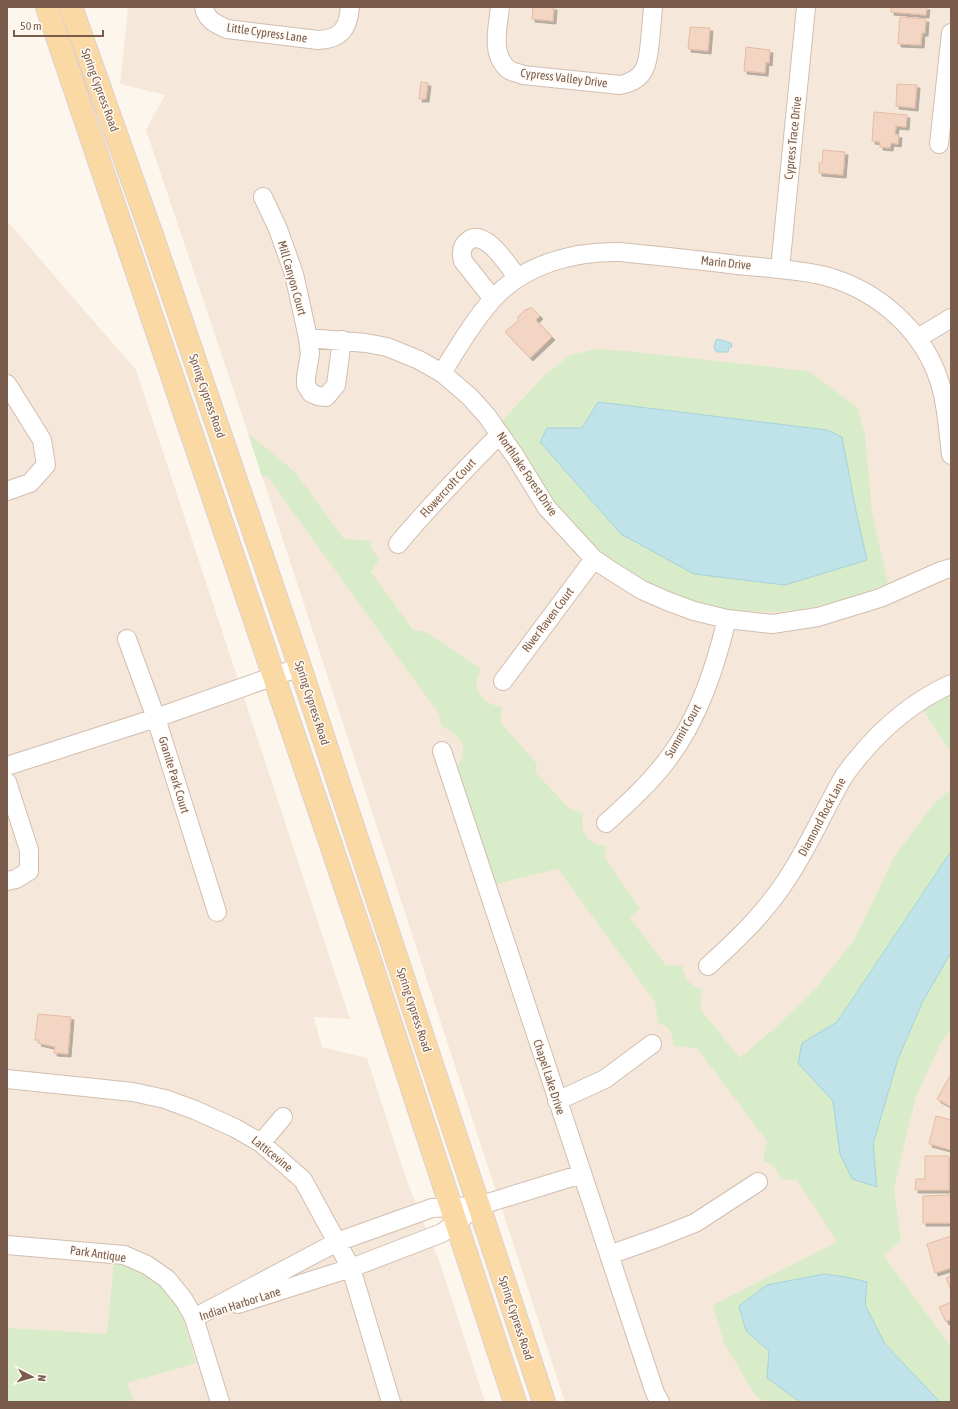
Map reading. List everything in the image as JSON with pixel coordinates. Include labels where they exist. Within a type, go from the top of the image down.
[{"type":"main road","name":"Spring Cypress Road","points":[[47,7],[368,954],[515,1402]]},
{"type":"main road","name":"Spring Cypress Road","points":[[71,7],[153,238],[300,667],[544,1402]]},
{"type":"main road","points":[[58,40],[81,35]]},
{"type":"main road","points":[[129,248],[153,238]]},
{"type":"main road","points":[[368,954],[392,945]]},
{"type":"street","name":"Little Cypress Lane","points":[[204,7],[205,14],[215,24],[227,29],[318,40],[330,39],[340,34],[346,26],[350,7]]},
{"type":"street","name":"Cypress Valley Drive","points":[[500,7],[497,43],[498,55],[503,65],[510,71],[523,75],[620,85],[628,84],[644,72],[648,62],[653,7]]},
{"type":"street","name":"Cypress Trace Drive","points":[[780,269],[806,7]]},
{"type":"street","points":[[940,144],[951,33]]},
{"type":"street","name":"Mill Canyon Court","points":[[262,197],[278,229],[294,274],[308,338],[310,354],[306,385],[310,393],[326,397],[336,385],[342,340]]},
{"type":"street","points":[[493,299],[463,261],[462,246],[469,240],[477,238],[483,239],[490,244],[518,278]]},
{"type":"street","name":"Marin Drive","points":[[442,373],[466,333],[493,299],[526,272],[563,258],[600,252],[620,252],[780,269],[825,276],[866,293],[883,304],[904,321],[918,338],[930,359],[939,380],[945,400],[951,455]]},
{"type":"street","points":[[918,338],[951,318]]},
{"type":"street","name":"Northlake Forest Drive","points":[[308,338],[342,340],[388,347],[419,360],[442,373],[470,397],[500,434],[547,508],[594,559],[642,590],[667,601],[727,619],[772,624],[818,618],[880,598],[940,571],[951,568]]},
{"type":"street","points":[[7,384],[42,440],[46,465],[30,483],[7,491]]},
{"type":"street","name":"Flowercroft Court","points":[[398,544],[453,481],[500,434]]},
{"type":"street","name":"River Raven Court","points":[[502,681],[594,559]]},
{"type":"street","name":"Summit Court","points":[[606,823],[636,796],[668,759],[680,741],[705,692],[713,670],[727,619]]},
{"type":"street","name":"Granite Park Court","points":[[127,639],[156,718],[217,912]]},
{"type":"street","points":[[7,766],[156,718],[300,667]]},
{"type":"street","name":"Diamond Rock Lane","points":[[708,966],[761,914],[786,881],[809,843],[845,774],[863,752],[884,730],[908,709],[940,689],[951,684]]},
{"type":"street","name":"Chapel Lake Drive","points":[[442,751],[557,1101],[655,1393],[660,1402]]},
{"type":"street","points":[[7,782],[29,850],[29,872],[16,880],[7,881]]},
{"type":"street","points":[[557,1101],[605,1079],[652,1044]]},
{"type":"street","name":"Latticevine","points":[[7,1079],[133,1092],[164,1099],[195,1110],[235,1128],[261,1143],[303,1180],[351,1268],[391,1402]]},
{"type":"street","points":[[261,1143],[283,1117]]},
{"type":"street","name":"Indian Harbor Lane","points":[[194,1318],[351,1268],[442,1233],[454,1215],[478,1206],[582,1174]]},
{"type":"street","points":[[609,1255],[696,1223],[758,1182]]},
{"type":"street","name":"Indian Harbor Lane","points":[[194,1318],[337,1242],[432,1208],[454,1215]]},
{"type":"street","name":"Park Antique","points":[[7,1245],[124,1255],[147,1265],[167,1279],[184,1300],[194,1318],[220,1402]]},
{"type":"shaded area","points":[[128,7],[951,7],[951,1402],[565,1402],[248,433],[146,130],[165,95],[120,84]]},
{"type":"shaded area","points":[[7,221],[136,370],[350,1019],[314,1017],[322,1047],[367,1058],[408,1184],[440,1263],[485,1402],[7,1402]]},
{"type":"green space","points":[[597,349],[808,371],[857,407],[865,434],[872,513],[888,583],[846,599],[819,606],[789,611],[758,612],[727,609],[668,593],[640,580],[614,564],[590,545],[554,504],[500,423],[544,376],[570,355]]},
{"type":"green space","points":[[248,433],[295,472],[344,539],[371,541],[371,548],[379,559],[371,572],[413,630],[426,632],[481,669],[477,676],[476,684],[479,694],[492,704],[502,707],[500,722],[537,764],[535,772],[569,808],[583,813],[582,826],[586,836],[594,843],[606,846],[605,858],[640,909],[630,918],[666,965],[682,966],[688,981],[702,990],[700,1009],[740,1058],[776,1027],[816,988],[855,939],[894,857],[934,804],[951,789],[951,1029],[940,1045],[916,1096],[894,1187],[901,1241],[883,1255],[951,1347],[951,1402],[763,1402],[753,1392],[724,1343],[713,1305],[837,1242],[797,1180],[780,1179],[774,1167],[763,1161],[767,1141],[697,1048],[674,1046],[673,1038],[668,1029],[658,1023],[655,1002],[558,869],[492,885],[455,771],[462,757],[463,746],[461,741],[450,731],[441,726],[439,714],[267,476],[262,477]]},
{"type":"green space","points":[[951,691],[951,753],[922,708]]},
{"type":"green space","points":[[114,1261],[144,1274],[161,1286],[168,1294],[180,1313],[196,1363],[127,1383],[134,1402],[7,1402],[7,1328],[107,1334]]},
{"type":"water","points":[[718,339],[731,343],[732,347],[729,347],[728,352],[718,352],[715,350],[714,347],[716,340]]},
{"type":"water","points":[[598,402],[827,430],[842,437],[867,560],[785,585],[694,574],[621,534],[540,442],[547,428],[582,428]]},
{"type":"water","points":[[951,851],[951,952],[922,1003],[898,1059],[873,1144],[877,1187],[852,1179],[840,1154],[833,1101],[798,1063],[802,1043],[837,1022]]},
{"type":"water","points":[[824,1274],[867,1282],[865,1305],[885,1344],[940,1402],[800,1402],[767,1378],[769,1351],[746,1331],[739,1306],[767,1285]]},
{"type":"building","points":[[529,7],[554,7],[553,21],[532,19],[533,8]]},
{"type":"building","points":[[891,7],[927,7],[926,15],[891,12]]},
{"type":"building","points":[[900,17],[926,19],[925,33],[922,33],[921,45],[898,44]]},
{"type":"building","points":[[690,27],[710,28],[708,51],[688,49]]},
{"type":"building","points":[[746,47],[770,50],[769,63],[766,62],[765,73],[744,71]]},
{"type":"building","points":[[421,82],[428,83],[426,99],[419,99]]},
{"type":"building","points":[[897,84],[917,85],[915,108],[896,106]]},
{"type":"building","points":[[874,112],[907,115],[906,127],[896,126],[895,134],[899,135],[898,144],[891,143],[890,148],[880,147],[880,142],[872,141]]},
{"type":"building","points":[[823,150],[845,152],[843,175],[819,173],[819,163],[822,163]]},
{"type":"building","points":[[531,307],[540,316],[536,320],[552,337],[530,358],[505,332],[519,320],[517,318],[526,309],[527,310]]},
{"type":"building","points":[[38,1014],[71,1017],[68,1054],[54,1053],[55,1047],[38,1043],[39,1040],[35,1040]]},
{"type":"building","points":[[951,1074],[951,1107],[937,1099]]},
{"type":"building","points":[[936,1116],[951,1120],[951,1150],[929,1144]]},
{"type":"building","points":[[925,1156],[949,1156],[949,1190],[915,1190],[916,1179],[925,1179]]},
{"type":"building","points":[[950,1195],[951,1223],[923,1223],[923,1196]]},
{"type":"building","points":[[951,1236],[951,1268],[935,1273],[927,1244]]},
{"type":"building","points":[[951,1276],[951,1290],[946,1278]]},
{"type":"building","points":[[951,1302],[951,1319],[946,1322],[939,1307]]}]
